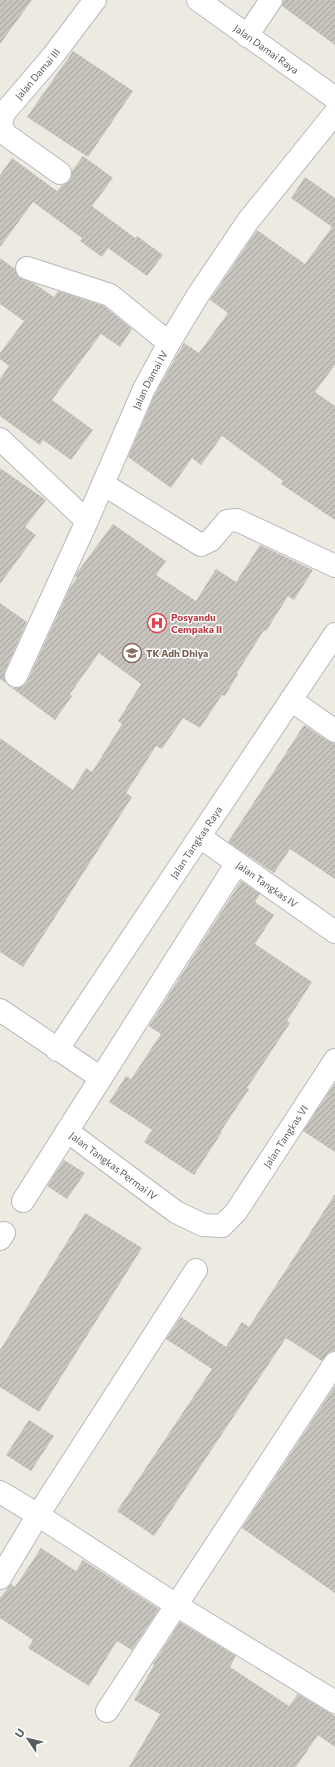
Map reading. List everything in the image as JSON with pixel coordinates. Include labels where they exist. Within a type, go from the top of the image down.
[{"type":"street","name":"Jalan Damai III","points":[[60,173],[6,134],[1,124],[4,113],[52,56],[95,0]]},
{"type":"street","name":"Jalan Damai Raya","points":[[198,0],[335,98]]},
{"type":"street","points":[[247,36],[271,0]]},
{"type":"street","name":"Jalan Damai IV","points":[[16,676],[87,521],[144,389],[169,343],[198,295],[248,221],[335,113]]},
{"type":"street","points":[[27,268],[110,295],[169,343]]},
{"type":"street","points":[[0,439],[87,521]]},
{"type":"street","points":[[103,484],[201,545],[211,540],[227,521],[237,520],[335,566]]},
{"type":"street","name":"Jalan Tangkas Raya","points":[[57,1050],[335,634]]},
{"type":"street","points":[[291,700],[335,731]]},
{"type":"street","name":"Jalan Tangkas IV","points":[[200,837],[335,932]]},
{"type":"street","name":"Jalan Tangkas Permai IV","points":[[236,1212],[222,1226],[203,1225],[176,1212],[67,1131],[237,863]]},
{"type":"street","points":[[0,1010],[57,1050],[101,1078]]},
{"type":"street","name":"Jalan Tangkas VI","points":[[236,1212],[335,1060]]},
{"type":"street","points":[[23,1201],[67,1131]]},
{"type":"street","points":[[0,1578],[38,1514],[196,1270]]},
{"type":"street","points":[[107,1711],[335,1363]]},
{"type":"street","points":[[0,1492],[38,1514],[176,1605],[335,1702]]},
{"type":"building","points":[[0,0],[32,0],[0,44]]},
{"type":"building","points":[[283,0],[335,0],[335,45],[282,6]]},
{"type":"building","points":[[73,51],[133,91],[88,157],[27,117]]},
{"type":"building","points":[[83,156],[113,178],[92,206],[135,238],[137,236],[163,255],[147,276],[108,248],[102,257],[80,241],[82,238],[33,202],[0,247],[0,175],[12,158],[57,191],[62,185],[70,181],[72,171]]},
{"type":"building","points":[[305,177],[335,198],[335,365],[315,392],[335,406],[335,520],[281,484],[283,481],[222,436],[201,465],[192,458],[171,488],[128,457],[155,394],[184,343],[199,353],[228,313],[210,300],[257,230],[305,264],[332,227],[291,198]]},
{"type":"building","points":[[0,258],[15,269],[18,277],[35,284],[54,297],[58,291],[104,306],[132,329],[120,347],[101,334],[52,400],[93,430],[71,460],[43,440],[40,445],[0,416],[0,379],[9,366],[0,359],[0,353],[24,321],[0,304]]},
{"type":"building","points":[[0,468],[46,500],[25,527],[36,535],[0,584]]},
{"type":"building","points":[[113,524],[166,561],[156,575],[196,601],[216,569],[236,582],[260,545],[313,570],[294,600],[288,596],[266,631],[264,630],[237,673],[238,674],[225,696],[222,695],[200,728],[183,718],[162,749],[156,746],[126,793],[132,797],[23,967],[0,952],[0,738],[73,790],[86,768],[92,772],[122,724],[118,721],[141,684],[99,653],[70,694],[72,696],[55,720],[12,688],[23,686],[27,682],[70,588],[77,577],[75,576],[76,574]]},
{"type":"building","points":[[0,603],[27,622],[5,671],[4,678],[6,683],[0,679]]},
{"type":"building","points":[[304,725],[328,741],[335,743],[335,879],[290,849],[274,873],[228,842]]},
{"type":"building","points":[[241,881],[260,894],[255,902],[274,915],[255,944],[312,982],[287,1021],[290,1023],[247,1088],[249,1089],[194,1175],[144,1142],[152,1130],[109,1102],[126,1076],[131,1079],[161,1034],[149,1026]]},
{"type":"building","points":[[335,1083],[335,1152],[303,1131]]},
{"type":"building","points":[[64,1160],[85,1173],[67,1199],[47,1186]]},
{"type":"building","points":[[335,1194],[335,1351],[329,1352],[322,1361],[286,1338],[154,1536],[117,1511],[212,1369],[166,1339],[181,1317],[226,1347],[242,1322],[249,1327]]},
{"type":"building","points":[[85,1213],[142,1248],[39,1412],[0,1387],[0,1350]]},
{"type":"building","points":[[335,1386],[335,1593],[242,1528]]},
{"type":"building","points":[[29,1420],[54,1436],[31,1471],[6,1455]]},
{"type":"building","points":[[41,1548],[76,1571],[83,1560],[159,1609],[132,1650],[117,1641],[89,1686],[28,1648],[33,1640],[0,1618],[0,1598],[11,1584],[15,1587]]},
{"type":"building","points":[[180,1622],[236,1656],[230,1667],[289,1706],[298,1694],[335,1716],[335,1747],[318,1735],[296,1767],[129,1767],[160,1714],[134,1700],[154,1665],[153,1664]]},
{"type":"place","name":"Posyandu Cempaka II","points":[[157,623]]},
{"type":"place","name":"TK Adh Dhiya","points":[[132,653]]}]
